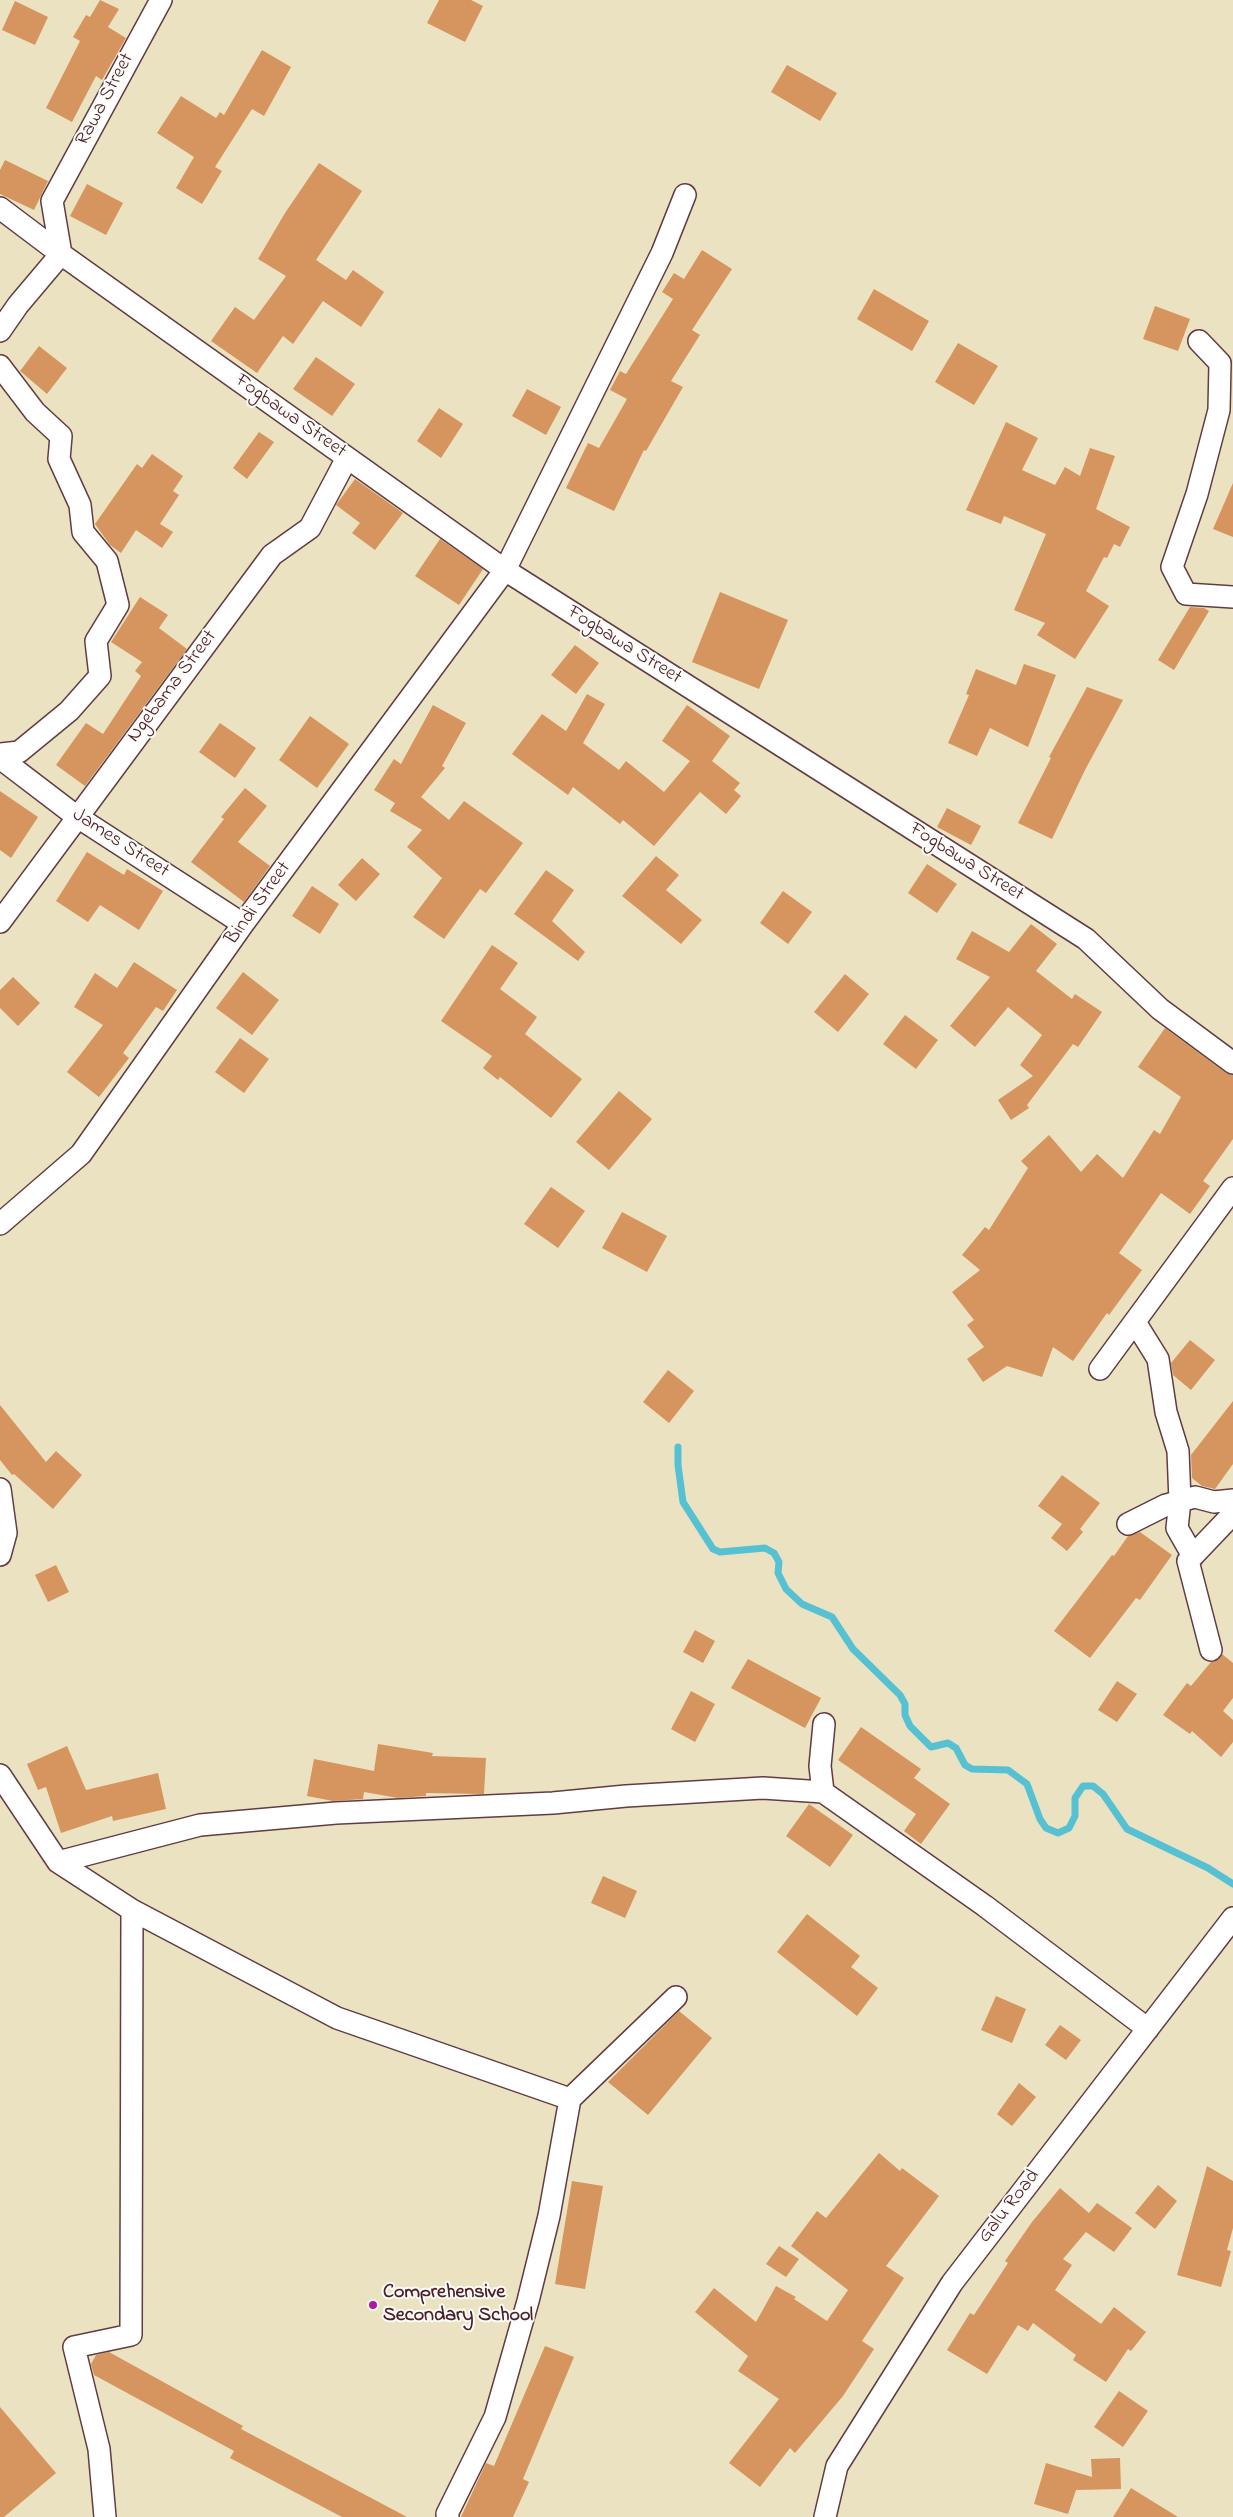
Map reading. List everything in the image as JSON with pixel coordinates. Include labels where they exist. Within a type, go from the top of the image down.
[{"type":"street","name":"Rawa Street","points":[[61,254],[52,201],[161,0]]},
{"type":"street","name":"Bindi Street","points":[[0,1224],[81,1154],[244,924],[505,570],[662,253],[685,195]]},
{"type":"street","name":"Fogbawa Street","points":[[0,208],[61,254],[505,570],[1086,939],[1160,1009],[1233,1063]]},
{"type":"street","points":[[0,331],[61,254]]},
{"type":"street","points":[[1199,341],[1220,363],[1220,410],[1197,494],[1172,567],[1186,594],[1233,597]]},
{"type":"street","points":[[0,366],[35,412],[61,436],[59,459],[80,505],[83,532],[107,561],[118,605],[96,641],[100,676],[69,711],[19,752],[0,754]]},
{"type":"street","name":"Ngebama Street","points":[[0,922],[76,816],[272,555],[310,528],[347,458]]},
{"type":"street","name":"James Street","points":[[0,758],[76,816],[244,924]]},
{"type":"street","points":[[1100,1369],[1233,1188]]},
{"type":"street","points":[[1134,1322],[1158,1359],[1166,1412],[1178,1451],[1180,1501],[1177,1528],[1193,1556]]},
{"type":"street","points":[[0,1489],[6,1533],[0,1555]]},
{"type":"street","points":[[1128,1524],[1166,1505],[1195,1497],[1214,1502],[1233,1500]]},
{"type":"street","points":[[1211,1650],[1188,1561],[1229,1518],[1233,1508]]},
{"type":"street","points":[[823,1792],[820,1766],[824,1724]]},
{"type":"street","points":[[0,1776],[58,1862],[132,1910],[337,2018],[570,2099]]},
{"type":"street","points":[[58,1862],[200,1825],[336,1813],[552,1803],[743,1789],[823,1792],[985,1906],[1148,2029]]},
{"type":"street","points":[[105,2517],[99,2449],[74,2347],[131,2336],[132,1910]]},
{"type":"street","name":"Galu Road","points":[[825,2517],[837,2466],[952,2284],[1233,1918]]},
{"type":"street","points":[[448,2517],[447,2514],[498,2408],[528,2301],[549,2216],[570,2099],[676,1997]]},
{"type":"building","points":[[100,0],[119,9],[108,27],[126,38],[102,80],[96,76],[72,122],[46,108],[80,41],[73,37],[86,15],[90,17]]},
{"type":"building","points":[[439,0],[471,0],[483,6],[465,42],[427,23]]},
{"type":"building","points":[[15,1],[48,17],[35,45],[2,30]]},
{"type":"building","points":[[262,50],[291,67],[264,116],[252,109],[215,167],[222,171],[202,204],[176,188],[194,157],[157,133],[181,96],[216,118],[220,112],[224,115]]},
{"type":"building","points":[[787,65],[837,93],[820,121],[771,92]]},
{"type":"building","points":[[5,160],[48,181],[34,210],[0,194],[0,170]]},
{"type":"building","points":[[319,163],[362,191],[316,260],[346,280],[353,270],[384,292],[361,327],[323,301],[293,344],[283,336],[257,373],[211,341],[235,307],[254,320],[286,276],[258,259],[285,213]]},
{"type":"building","points":[[87,184],[123,203],[106,235],[70,216]]},
{"type":"building","points":[[702,250],[732,269],[692,330],[700,335],[671,381],[683,387],[646,451],[644,450],[614,511],[566,488],[588,443],[599,448],[627,399],[610,390],[620,371],[626,374],[673,299],[662,292],[674,273],[684,279]]},
{"type":"building","points":[[874,289],[929,321],[912,351],[857,319]]},
{"type":"building","points":[[1155,306],[1190,319],[1178,351],[1143,339]]},
{"type":"building","points":[[958,343],[998,366],[974,405],[935,382]]},
{"type":"building","points":[[39,346],[67,368],[47,394],[20,371]]},
{"type":"building","points":[[316,357],[355,384],[332,416],[293,389]]},
{"type":"building","points":[[527,389],[561,407],[546,435],[512,416]]},
{"type":"building","points":[[439,408],[463,424],[441,458],[417,441]]},
{"type":"building","points":[[1006,422],[1038,438],[1022,470],[1055,485],[1065,467],[1080,476],[1090,448],[1115,456],[1096,509],[1130,527],[1120,547],[1114,544],[1107,558],[1104,557],[1086,591],[1109,606],[1075,659],[1037,635],[1045,623],[1014,610],[1046,534],[1004,516],[1001,524],[966,510]]},
{"type":"building","points":[[259,432],[274,442],[247,479],[233,468]]},
{"type":"building","points":[[152,454],[183,476],[173,491],[179,495],[160,524],[173,532],[162,548],[136,530],[121,553],[110,545],[95,524],[137,464],[142,468]]},
{"type":"building","points":[[355,479],[403,513],[375,550],[352,533],[360,523],[336,505]]},
{"type":"building","points":[[1233,483],[1233,537],[1213,529]]},
{"type":"building","points":[[440,539],[483,569],[459,605],[415,576]]},
{"type":"building","points":[[720,592],[788,620],[759,689],[692,662]]},
{"type":"building","points":[[140,597],[168,615],[159,628],[187,649],[85,786],[56,765],[86,723],[103,734],[141,676],[135,671],[142,662],[111,642]]},
{"type":"building","points":[[1190,607],[1204,608],[1209,611],[1174,670],[1158,660]]},
{"type":"building","points":[[575,645],[599,663],[576,694],[551,675]]},
{"type":"building","points":[[1024,664],[1056,675],[1028,747],[990,728],[977,756],[948,743],[969,695],[966,694],[976,669],[1016,685]]},
{"type":"building","points":[[1087,687],[1123,700],[1085,770],[1052,839],[1018,823],[1051,758],[1049,757]]},
{"type":"building","points":[[587,694],[605,704],[583,743],[619,770],[626,761],[664,792],[690,761],[662,741],[687,705],[730,736],[712,761],[740,783],[734,790],[741,796],[726,814],[700,792],[654,846],[623,820],[620,824],[573,787],[568,795],[512,754],[542,714],[566,731]]},
{"type":"building","points":[[433,705],[466,723],[442,766],[445,768],[421,797],[449,820],[464,801],[523,843],[486,893],[480,889],[444,939],[413,917],[442,878],[407,847],[422,830],[390,811],[395,803],[374,790],[394,759],[401,764]]},
{"type":"building","points":[[310,716],[349,744],[317,788],[279,760]]},
{"type":"building","points":[[220,723],[256,748],[235,778],[199,752]]},
{"type":"building","points":[[245,788],[267,806],[238,842],[270,866],[244,902],[191,862],[224,819],[221,817]]},
{"type":"building","points":[[0,791],[38,817],[11,858],[0,850]]},
{"type":"building","points":[[947,808],[981,826],[971,845],[937,827]]},
{"type":"building","points":[[87,852],[124,875],[127,869],[163,891],[139,930],[100,905],[88,922],[56,901]]},
{"type":"building","points":[[656,856],[679,875],[666,890],[702,920],[681,944],[622,896]]},
{"type":"building","points":[[362,858],[380,874],[356,901],[338,885]]},
{"type":"building","points":[[927,864],[957,884],[937,913],[908,893]]},
{"type":"building","points":[[546,870],[574,890],[552,921],[585,952],[578,961],[514,914]]},
{"type":"building","points":[[312,886],[339,904],[320,934],[292,916]]},
{"type":"building","points":[[783,891],[812,912],[788,944],[760,923]]},
{"type":"building","points":[[1031,924],[1057,944],[1036,971],[1072,999],[1075,994],[1102,1012],[1078,1047],[1073,1044],[1027,1105],[1029,1108],[1011,1120],[998,1100],[1033,1076],[1020,1065],[1042,1035],[1008,1007],[975,1047],[950,1026],[990,977],[956,959],[972,931],[1009,952]]},
{"type":"building","points":[[492,945],[518,963],[500,989],[537,1017],[525,1034],[582,1079],[551,1118],[500,1077],[498,1080],[483,1068],[492,1056],[441,1021]]},
{"type":"building","points":[[134,962],[177,990],[163,1011],[156,1007],[123,1053],[129,1058],[99,1097],[67,1072],[103,1025],[74,1007],[95,973],[117,988]]},
{"type":"building","points":[[243,972],[279,1000],[252,1035],[216,1008]]},
{"type":"building","points":[[845,974],[869,994],[838,1032],[814,1012]]},
{"type":"building","points":[[13,977],[40,1003],[18,1026],[0,1008],[0,990]]},
{"type":"building","points":[[905,1015],[938,1040],[916,1069],[883,1044]]},
{"type":"building","points":[[1165,1028],[1226,1073],[1233,1075],[1233,1139],[1203,1181],[1210,1186],[1190,1214],[1161,1193],[1119,1253],[1142,1270],[1109,1315],[1107,1313],[1073,1361],[1053,1347],[1042,1377],[1007,1366],[983,1382],[967,1359],[984,1347],[967,1325],[974,1320],[952,1292],[980,1270],[962,1255],[985,1227],[989,1230],[1028,1168],[1021,1161],[1049,1135],[1081,1172],[1097,1154],[1123,1178],[1154,1130],[1160,1134],[1181,1097],[1138,1067]]},
{"type":"building","points":[[240,1038],[269,1059],[244,1093],[215,1072]]},
{"type":"building","points":[[619,1091],[652,1119],[609,1170],[576,1142]]},
{"type":"building","points":[[551,1187],[585,1211],[558,1248],[524,1224]]},
{"type":"building","points":[[622,1212],[667,1236],[647,1272],[602,1248]]},
{"type":"building","points":[[1190,1340],[1215,1360],[1191,1390],[1173,1375],[1171,1363]]},
{"type":"building","points":[[668,1370],[694,1391],[669,1423],[643,1402]]},
{"type":"building","points":[[1233,1401],[1233,1464],[1215,1489],[1202,1486],[1192,1478],[1191,1455]]},
{"type":"building","points":[[0,1405],[46,1462],[56,1451],[82,1475],[53,1509],[14,1474],[12,1475],[0,1460]]},
{"type":"building","points":[[1062,1475],[1100,1503],[1080,1529],[1083,1532],[1067,1551],[1051,1538],[1062,1524],[1038,1506]]},
{"type":"building","points":[[1140,1532],[1172,1555],[1140,1600],[1136,1598],[1090,1658],[1054,1631],[1128,1536]]},
{"type":"building","points":[[56,1565],[69,1592],[48,1602],[35,1575]]},
{"type":"building","points":[[695,1630],[715,1641],[703,1663],[683,1652]]},
{"type":"building","points":[[1222,1654],[1233,1663],[1233,1698],[1223,1711],[1233,1720],[1233,1742],[1221,1757],[1192,1731],[1190,1734],[1163,1715],[1187,1683],[1191,1686],[1211,1662],[1219,1659]]},
{"type":"building","points":[[748,1659],[821,1698],[805,1728],[731,1688]]},
{"type":"building","points":[[1117,1681],[1137,1694],[1117,1722],[1098,1710]]},
{"type":"building","points":[[691,1691],[715,1704],[695,1742],[671,1729]]},
{"type":"building","points":[[861,1727],[921,1769],[914,1778],[950,1804],[921,1844],[904,1831],[916,1814],[838,1760]]},
{"type":"building","points":[[378,1744],[433,1753],[432,1756],[486,1758],[484,1794],[426,1793],[426,1796],[398,1798],[364,1792],[363,1799],[333,1801],[307,1796],[314,1759],[374,1771]]},
{"type":"building","points":[[67,1746],[86,1790],[158,1773],[166,1809],[113,1821],[112,1816],[61,1833],[46,1787],[38,1790],[27,1764]]},
{"type":"building","points":[[809,1804],[853,1835],[830,1867],[786,1836]]},
{"type":"building","points":[[603,1876],[637,1891],[625,1918],[591,1903]]},
{"type":"building","points":[[807,1914],[860,1956],[851,1967],[878,1988],[857,2016],[777,1952]]},
{"type":"building","points":[[996,1996],[1026,2009],[1012,2043],[981,2030]]},
{"type":"building","points":[[679,2011],[712,2038],[648,2115],[608,2082]]},
{"type":"building","points":[[1060,2025],[1081,2040],[1066,2060],[1045,2045]]},
{"type":"building","points":[[1019,2083],[1036,2097],[1012,2126],[997,2114]]},
{"type":"building","points":[[879,2153],[900,2171],[902,2168],[939,2196],[886,2266],[904,2278],[862,2341],[874,2349],[843,2396],[795,2453],[790,2448],[760,2487],[729,2463],[779,2399],[738,2371],[748,2356],[695,2312],[714,2288],[756,2322],[776,2286],[796,2297],[794,2299],[827,2321],[848,2290],[791,2246],[817,2211],[826,2218]]},
{"type":"building","points":[[1207,2166],[1233,2181],[1233,2228],[1227,2250],[1231,2251],[1221,2287],[1177,2275]]},
{"type":"building","points":[[572,2181],[603,2186],[585,2289],[555,2284]]},
{"type":"building","points":[[1158,2185],[1177,2201],[1155,2229],[1135,2213]]},
{"type":"building","points":[[1060,2188],[1089,2213],[1097,2203],[1132,2228],[1114,2252],[1086,2232],[1063,2259],[1072,2265],[1055,2290],[1101,2324],[1114,2307],[1146,2332],[1131,2351],[1128,2349],[1106,2382],[1073,2360],[1076,2355],[1033,2323],[1028,2331],[1018,2325],[987,2374],[947,2350],[970,2313],[974,2315],[1008,2263],[1005,2261],[1032,2222]]},
{"type":"building","points":[[779,2246],[799,2259],[786,2277],[766,2264]]},
{"type":"building","points":[[545,2346],[574,2357],[523,2479],[529,2482],[513,2517],[461,2517],[486,2463],[494,2466]]},
{"type":"building","points":[[109,2352],[243,2426],[241,2429],[407,2517],[342,2517],[230,2458],[234,2451],[94,2375],[91,2364],[96,2355]]},
{"type":"building","points":[[1119,2391],[1148,2411],[1123,2447],[1094,2427]]},
{"type":"building","points":[[0,2407],[56,2473],[4,2517],[0,2517]]},
{"type":"building","points":[[1120,2458],[1121,2489],[1076,2490],[1068,2514],[1034,2504],[1046,2463],[1092,2477],[1091,2459]]},
{"type":"building","points":[[1131,2488],[1178,2517],[1113,2517]]},
{"type":"waterway","points":[[678,1447],[678,1465],[683,1502],[713,1549],[720,1552],[765,1548],[774,1553],[779,1562],[778,1573],[786,1589],[802,1604],[832,1617],[853,1649],[900,1695],[905,1704],[905,1715],[910,1726],[931,1747],[948,1743],[956,1748],[965,1765],[972,1769],[1008,1770],[1027,1784],[1040,1819],[1046,1828],[1058,1833],[1069,1828],[1075,1816],[1075,1798],[1083,1786],[1093,1786],[1103,1794],[1127,1829],[1208,1868],[1233,1884]]},
{"type":"place","name":"Comprehensive Secondary School","points":[[373,2305]]}]
